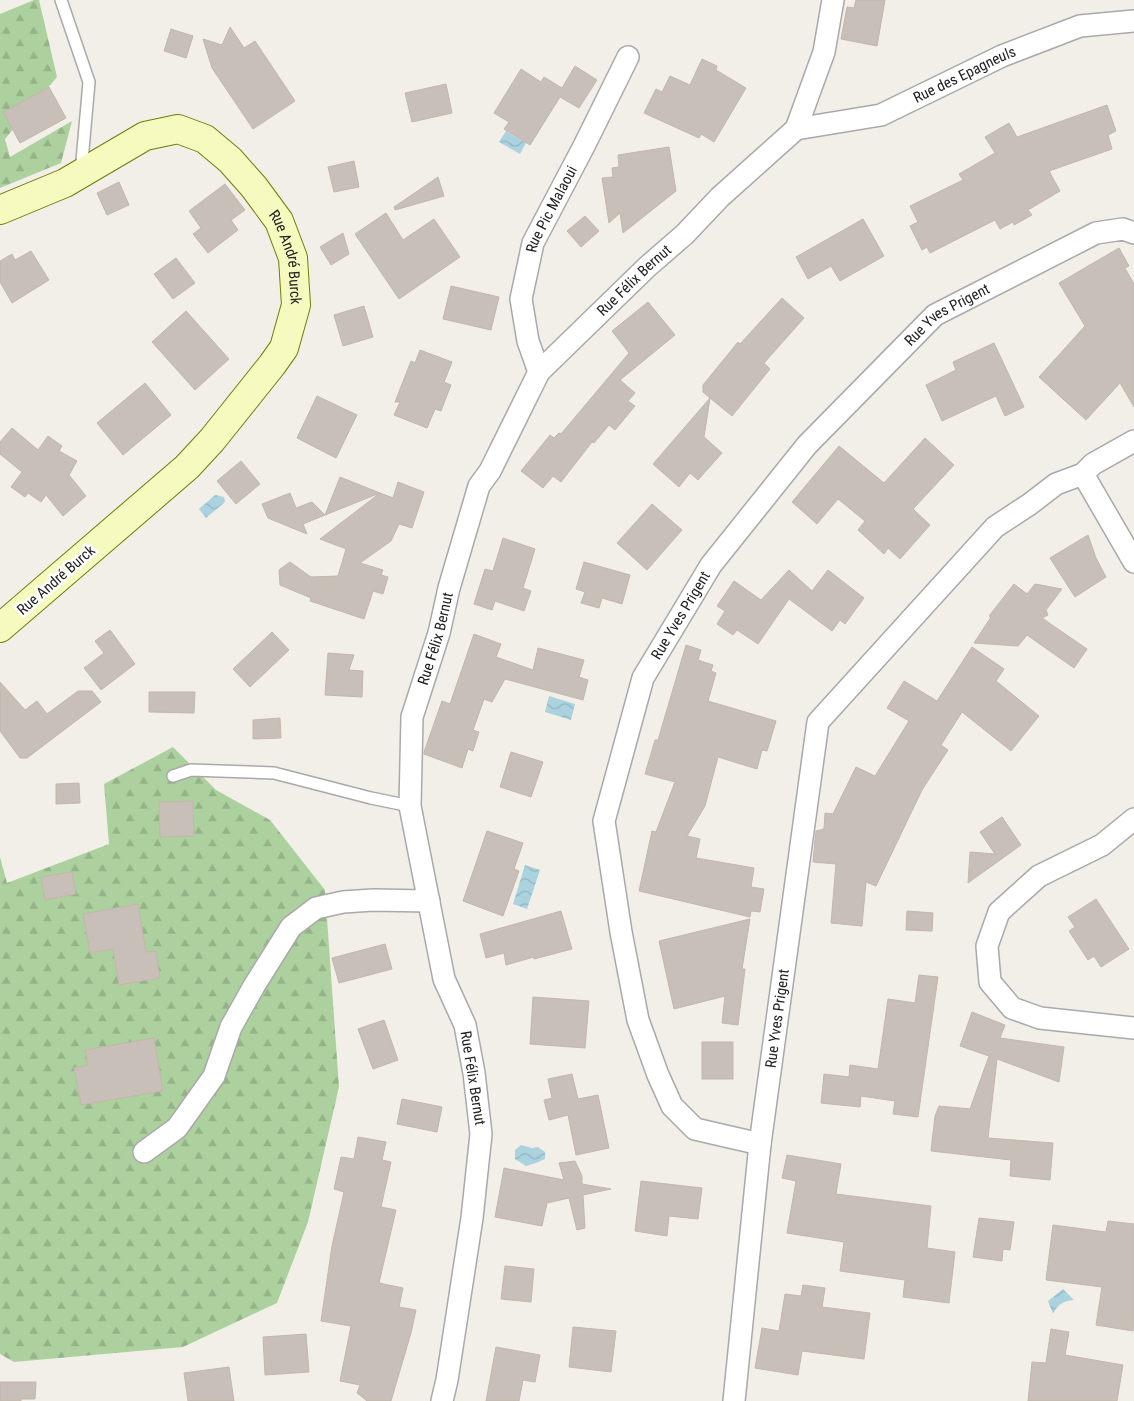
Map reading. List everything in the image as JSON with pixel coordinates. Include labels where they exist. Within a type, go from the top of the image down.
[{"type":"street","name":"Rue Félix Bernut","points":[[442,1401],[447,1380],[472,1218],[482,1134],[465,1025],[444,979],[410,806],[412,717],[438,633],[479,486],[490,471],[539,372],[647,267],[685,234],[720,197],[796,129],[824,52],[833,0]]},
{"type":"street","name":"Rue des Epagneuls","points":[[796,129],[880,115],[1002,56],[1080,26],[1134,21]]},
{"type":"street","name":"Rue Pic Malaoui","points":[[539,372],[528,341],[521,299],[533,243],[628,57]]},
{"type":"street","name":"Rue André Burck","points":[[0,210],[65,183],[145,136],[178,128],[205,139],[230,160],[254,187],[279,221],[293,258],[296,305],[284,348],[212,440],[187,467],[0,628]]},
{"type":"street","name":"Rue Yves Prigent","points":[[760,1144],[695,1129],[672,1106],[658,1075],[638,1020],[604,821],[643,678],[711,565],[807,445],[935,316],[1096,233],[1123,229],[1134,233]]},
{"type":"street","name":"Rue Yves Prigent","points":[[734,1401],[760,1144],[818,722],[995,527],[1056,484],[1083,474],[1093,464],[1134,441]]},
{"type":"street","points":[[1083,474],[1134,562]]},
{"type":"street","points":[[1134,819],[1102,845],[1039,876],[999,912],[987,946],[990,982],[1012,1008],[1040,1018],[1134,1028]]},
{"type":"street","points":[[144,1152],[177,1128],[214,1076],[231,1027],[291,926],[316,908],[343,902],[374,900],[429,901]]},
{"type":"lane","points":[[61,0],[89,82],[81,174]]},
{"type":"lane","points":[[173,776],[191,770],[274,773],[410,806]]},
{"type":"green space","points":[[34,0],[39,0],[57,77],[5,139],[10,157],[72,121],[61,163],[0,188],[0,14]]},
{"type":"green space","points":[[173,747],[216,790],[270,820],[325,890],[339,1087],[308,1222],[277,1303],[183,1347],[14,1362],[0,1354],[0,857],[7,883],[109,844],[104,784]]},
{"type":"water","points":[[506,131],[526,143],[520,154],[499,142]]},
{"type":"water","points":[[215,495],[224,497],[225,502],[206,518],[199,509]]},
{"type":"water","points":[[549,696],[575,704],[571,720],[545,712]]},
{"type":"water","points":[[525,865],[540,870],[527,909],[513,904]]},
{"type":"water","points":[[521,1145],[532,1148],[538,1147],[545,1152],[545,1159],[526,1166],[515,1159],[515,1150]]},
{"type":"water","points":[[1063,1289],[1074,1300],[1061,1304],[1053,1314],[1048,1301]]},
{"type":"building","points":[[856,0],[885,0],[877,46],[841,39],[847,7],[854,8]]},
{"type":"building","points":[[230,27],[244,48],[255,41],[295,101],[253,129],[212,68],[203,39],[222,45]]},
{"type":"building","points":[[171,29],[193,36],[186,58],[164,51]]},
{"type":"building","points":[[702,59],[717,66],[716,70],[746,88],[714,142],[701,134],[699,138],[644,113],[656,89],[662,92],[670,76],[690,85]]},
{"type":"building","points":[[575,66],[597,80],[579,108],[560,97],[530,145],[504,129],[509,122],[494,113],[521,69],[541,82],[544,77],[562,88]]},
{"type":"building","points":[[446,84],[452,113],[412,122],[405,93]]},
{"type":"building","points":[[49,87],[66,118],[20,143],[3,112]]},
{"type":"building","points":[[1107,105],[1116,131],[1108,135],[1112,149],[1049,171],[1060,191],[1028,210],[1032,215],[1014,225],[1013,222],[1000,229],[995,220],[930,253],[927,247],[922,250],[910,226],[918,222],[910,206],[963,180],[959,174],[995,153],[985,137],[1009,123],[1017,137]]},
{"type":"building","points":[[669,147],[676,191],[623,233],[620,213],[609,223],[602,178],[613,177],[612,168],[619,167],[618,155]]},
{"type":"building","points":[[354,161],[359,187],[334,192],[328,167]]},
{"type":"building","points":[[438,177],[444,196],[395,210],[394,207]]},
{"type":"building","points":[[119,182],[129,205],[107,215],[97,193]]},
{"type":"building","points":[[225,184],[245,210],[231,220],[238,230],[208,253],[193,234],[201,228],[189,211]]},
{"type":"building","points":[[386,213],[403,240],[434,219],[460,257],[399,299],[355,234]]},
{"type":"building","points":[[585,216],[599,231],[581,247],[567,231]]},
{"type":"building","points":[[863,219],[884,256],[840,281],[831,266],[808,279],[796,257]]},
{"type":"building","points":[[343,233],[349,254],[331,265],[320,247]]},
{"type":"building","points":[[1119,248],[1129,266],[1125,268],[1134,284],[1134,407],[1120,383],[1086,420],[1039,377],[1085,326],[1059,283]]},
{"type":"building","points":[[31,251],[49,280],[12,303],[0,282],[0,261],[12,254],[15,260]]},
{"type":"building","points":[[176,258],[195,283],[173,299],[154,274]]},
{"type":"building","points":[[451,286],[499,297],[491,330],[443,319]]},
{"type":"building","points":[[782,298],[804,318],[764,363],[770,369],[732,416],[703,392],[703,385],[738,342],[740,344]]},
{"type":"building","points":[[648,302],[675,335],[620,380],[635,393],[628,401],[635,406],[615,430],[609,425],[594,443],[592,442],[561,482],[553,476],[543,488],[521,471],[550,435],[554,438],[559,433],[561,434],[629,353],[612,331]]},
{"type":"building","points":[[364,306],[373,337],[343,346],[334,315]]},
{"type":"building","points":[[186,311],[229,359],[195,390],[152,342]]},
{"type":"building","points":[[994,343],[1024,407],[1005,416],[996,396],[942,421],[926,385],[956,370],[953,362]]},
{"type":"building","points":[[420,350],[452,362],[444,382],[451,385],[441,411],[435,409],[427,428],[394,415],[400,402],[395,402],[411,361],[415,363]]},
{"type":"building","points":[[145,383],[171,415],[123,455],[97,423]]},
{"type":"building","points":[[317,396],[357,415],[336,458],[297,438]]},
{"type":"building","points":[[710,398],[704,437],[722,453],[698,480],[690,473],[679,487],[653,464]]},
{"type":"building","points":[[12,428],[38,450],[48,436],[62,446],[59,451],[77,461],[69,475],[86,496],[63,516],[46,495],[41,502],[28,493],[25,497],[11,487],[22,472],[0,454],[0,442]]},
{"type":"building","points":[[925,438],[954,465],[913,509],[930,525],[900,559],[888,548],[884,554],[858,530],[865,521],[838,499],[817,524],[792,502],[839,446],[884,483]]},
{"type":"building","points":[[241,461],[260,484],[236,504],[217,481]]},
{"type":"building","points":[[340,477],[380,493],[325,515]]},
{"type":"building","points":[[398,482],[424,492],[412,528],[399,524],[391,541],[360,563],[383,570],[381,575],[388,577],[383,594],[373,591],[364,619],[310,601],[311,598],[280,585],[279,570],[290,562],[311,577],[338,576],[346,549],[320,539],[380,493],[393,498]]},
{"type":"building","points":[[290,493],[296,508],[312,502],[325,515],[303,524],[307,534],[268,518],[262,504]]},
{"type":"building","points":[[652,504],[682,530],[647,570],[617,543]]},
{"type":"building","points":[[1088,535],[1096,558],[1106,577],[1075,597],[1050,558]]},
{"type":"building","points":[[503,538],[535,549],[523,588],[531,591],[524,611],[495,601],[492,610],[474,604],[485,569],[493,571]]},
{"type":"building","points":[[584,562],[630,575],[622,604],[602,598],[599,608],[581,603],[585,592],[576,589]]},
{"type":"building","points":[[789,570],[812,591],[828,570],[864,598],[845,624],[840,620],[832,631],[789,599],[758,644],[737,630],[733,635],[717,624],[725,611],[717,606],[734,581],[761,600]]},
{"type":"building","points":[[1014,584],[1027,594],[1035,584],[1062,589],[1046,610],[1048,615],[1042,618],[1087,649],[1074,668],[1027,635],[1018,646],[974,643],[991,617],[989,616]]},
{"type":"building","points":[[110,630],[135,664],[101,690],[84,668],[104,653],[95,641]]},
{"type":"building","points":[[272,632],[289,650],[250,687],[233,669]]},
{"type":"building","points":[[474,634],[501,644],[496,657],[533,670],[538,648],[584,660],[579,677],[588,680],[583,700],[505,679],[492,702],[484,699],[473,730],[479,732],[473,751],[468,749],[462,768],[424,754],[424,752],[442,701],[450,704]]},
{"type":"building","points":[[686,645],[701,650],[698,660],[713,665],[711,671],[716,673],[708,701],[776,721],[767,751],[762,750],[757,769],[718,757],[705,806],[687,836],[700,839],[696,858],[754,868],[751,887],[764,889],[760,912],[751,911],[750,917],[639,891],[652,831],[656,832],[675,782],[645,774],[655,740],[658,740]]},
{"type":"building","points":[[972,647],[1004,669],[996,681],[1039,716],[1011,751],[962,712],[941,745],[948,750],[922,790],[876,886],[866,882],[862,926],[831,923],[836,864],[813,862],[816,831],[824,829],[825,813],[833,814],[856,767],[875,776],[909,721],[887,708],[904,681],[937,701]]},
{"type":"building","points":[[328,653],[354,655],[349,670],[363,671],[362,697],[325,695]]},
{"type":"building","points":[[0,682],[25,710],[37,701],[47,714],[78,691],[92,691],[101,702],[27,758],[20,758],[0,731]]},
{"type":"building","points":[[149,692],[195,692],[194,713],[149,712]]},
{"type":"building","points":[[280,718],[281,738],[253,739],[253,720]]},
{"type":"building","points":[[511,752],[543,762],[531,797],[500,787]]},
{"type":"building","points":[[79,783],[80,803],[56,804],[56,784]]},
{"type":"building","points":[[193,801],[194,836],[160,837],[159,802]]},
{"type":"building","points":[[1002,817],[1021,845],[968,883],[970,852],[995,854],[980,832]]},
{"type":"building","points":[[487,831],[523,843],[514,869],[519,871],[503,916],[463,901]]},
{"type":"building","points":[[72,872],[76,894],[45,900],[41,877]]},
{"type":"building","points":[[1096,899],[1129,949],[1101,967],[1094,956],[1088,960],[1069,931],[1075,927],[1068,917]]},
{"type":"building","points":[[138,904],[146,952],[156,951],[160,978],[119,985],[113,949],[90,953],[83,914]]},
{"type":"building","points":[[561,911],[572,949],[506,965],[504,953],[486,958],[480,934]]},
{"type":"building","points":[[907,911],[933,913],[932,931],[906,930]]},
{"type":"building","points":[[750,919],[742,969],[745,969],[738,1025],[722,1023],[725,996],[674,1009],[659,941]]},
{"type":"building","points":[[385,944],[392,969],[339,983],[332,958]]},
{"type":"building","points":[[919,975],[938,977],[918,1117],[893,1114],[895,1101],[861,1096],[860,1107],[821,1103],[824,1074],[849,1077],[850,1065],[878,1069],[888,999],[915,1003]]},
{"type":"building","points":[[533,997],[589,1001],[585,1048],[530,1044]]},
{"type":"building","points":[[972,1012],[1005,1025],[1000,1038],[1064,1047],[1059,1082],[997,1059],[988,1138],[1053,1143],[1050,1180],[1010,1176],[1011,1160],[931,1151],[935,1116],[939,1106],[970,1109],[989,1056],[960,1046]]},
{"type":"building","points":[[384,1020],[398,1060],[373,1069],[358,1029]]},
{"type":"building","points":[[154,1038],[163,1091],[81,1105],[74,1068],[88,1065],[85,1050]]},
{"type":"building","points":[[702,1042],[733,1042],[733,1079],[702,1079]]},
{"type":"building","points":[[572,1074],[578,1099],[598,1095],[609,1148],[576,1155],[568,1115],[549,1120],[544,1100],[552,1098],[548,1079]]},
{"type":"building","points":[[402,1099],[442,1107],[437,1132],[397,1124]]},
{"type":"building","points":[[358,1137],[386,1142],[382,1160],[391,1162],[381,1207],[396,1210],[379,1283],[403,1288],[399,1307],[416,1310],[391,1401],[367,1401],[357,1393],[360,1385],[340,1381],[351,1326],[321,1321],[332,1246],[344,1192],[334,1189],[341,1157],[354,1159]]},
{"type":"building","points":[[787,1155],[841,1164],[836,1194],[931,1206],[927,1248],[955,1252],[949,1303],[903,1297],[905,1280],[840,1271],[844,1242],[787,1233],[796,1181],[782,1178]]},
{"type":"building","points":[[575,1161],[582,1176],[582,1184],[611,1189],[583,1195],[585,1228],[577,1230],[569,1198],[547,1203],[542,1226],[495,1217],[504,1168],[564,1180],[559,1163]]},
{"type":"building","points":[[641,1181],[702,1188],[698,1219],[669,1216],[667,1236],[635,1231]]},
{"type":"building","points":[[979,1218],[1014,1222],[1010,1250],[1003,1249],[1002,1261],[973,1257]]},
{"type":"building","points":[[1108,1221],[1134,1224],[1133,1331],[1096,1325],[1102,1287],[1046,1280],[1053,1225],[1106,1232]]},
{"type":"building","points":[[505,1266],[534,1269],[531,1302],[501,1299]]},
{"type":"building","points":[[803,1285],[825,1288],[822,1307],[870,1313],[864,1359],[802,1351],[798,1375],[755,1368],[762,1328],[779,1331],[785,1294],[801,1296]]},
{"type":"building","points":[[573,1327],[616,1331],[611,1372],[569,1367]]},
{"type":"building","points":[[1051,1329],[1069,1332],[1065,1355],[1123,1365],[1117,1401],[1028,1401],[1032,1362],[1046,1363]]},
{"type":"building","points":[[306,1334],[309,1372],[265,1375],[263,1337]]},
{"type":"building","points":[[496,1347],[540,1355],[535,1382],[523,1380],[519,1401],[486,1401]]},
{"type":"building","points":[[229,1367],[234,1401],[188,1401],[184,1373]]},
{"type":"building","points":[[0,1382],[36,1382],[35,1399],[0,1401]]}]
